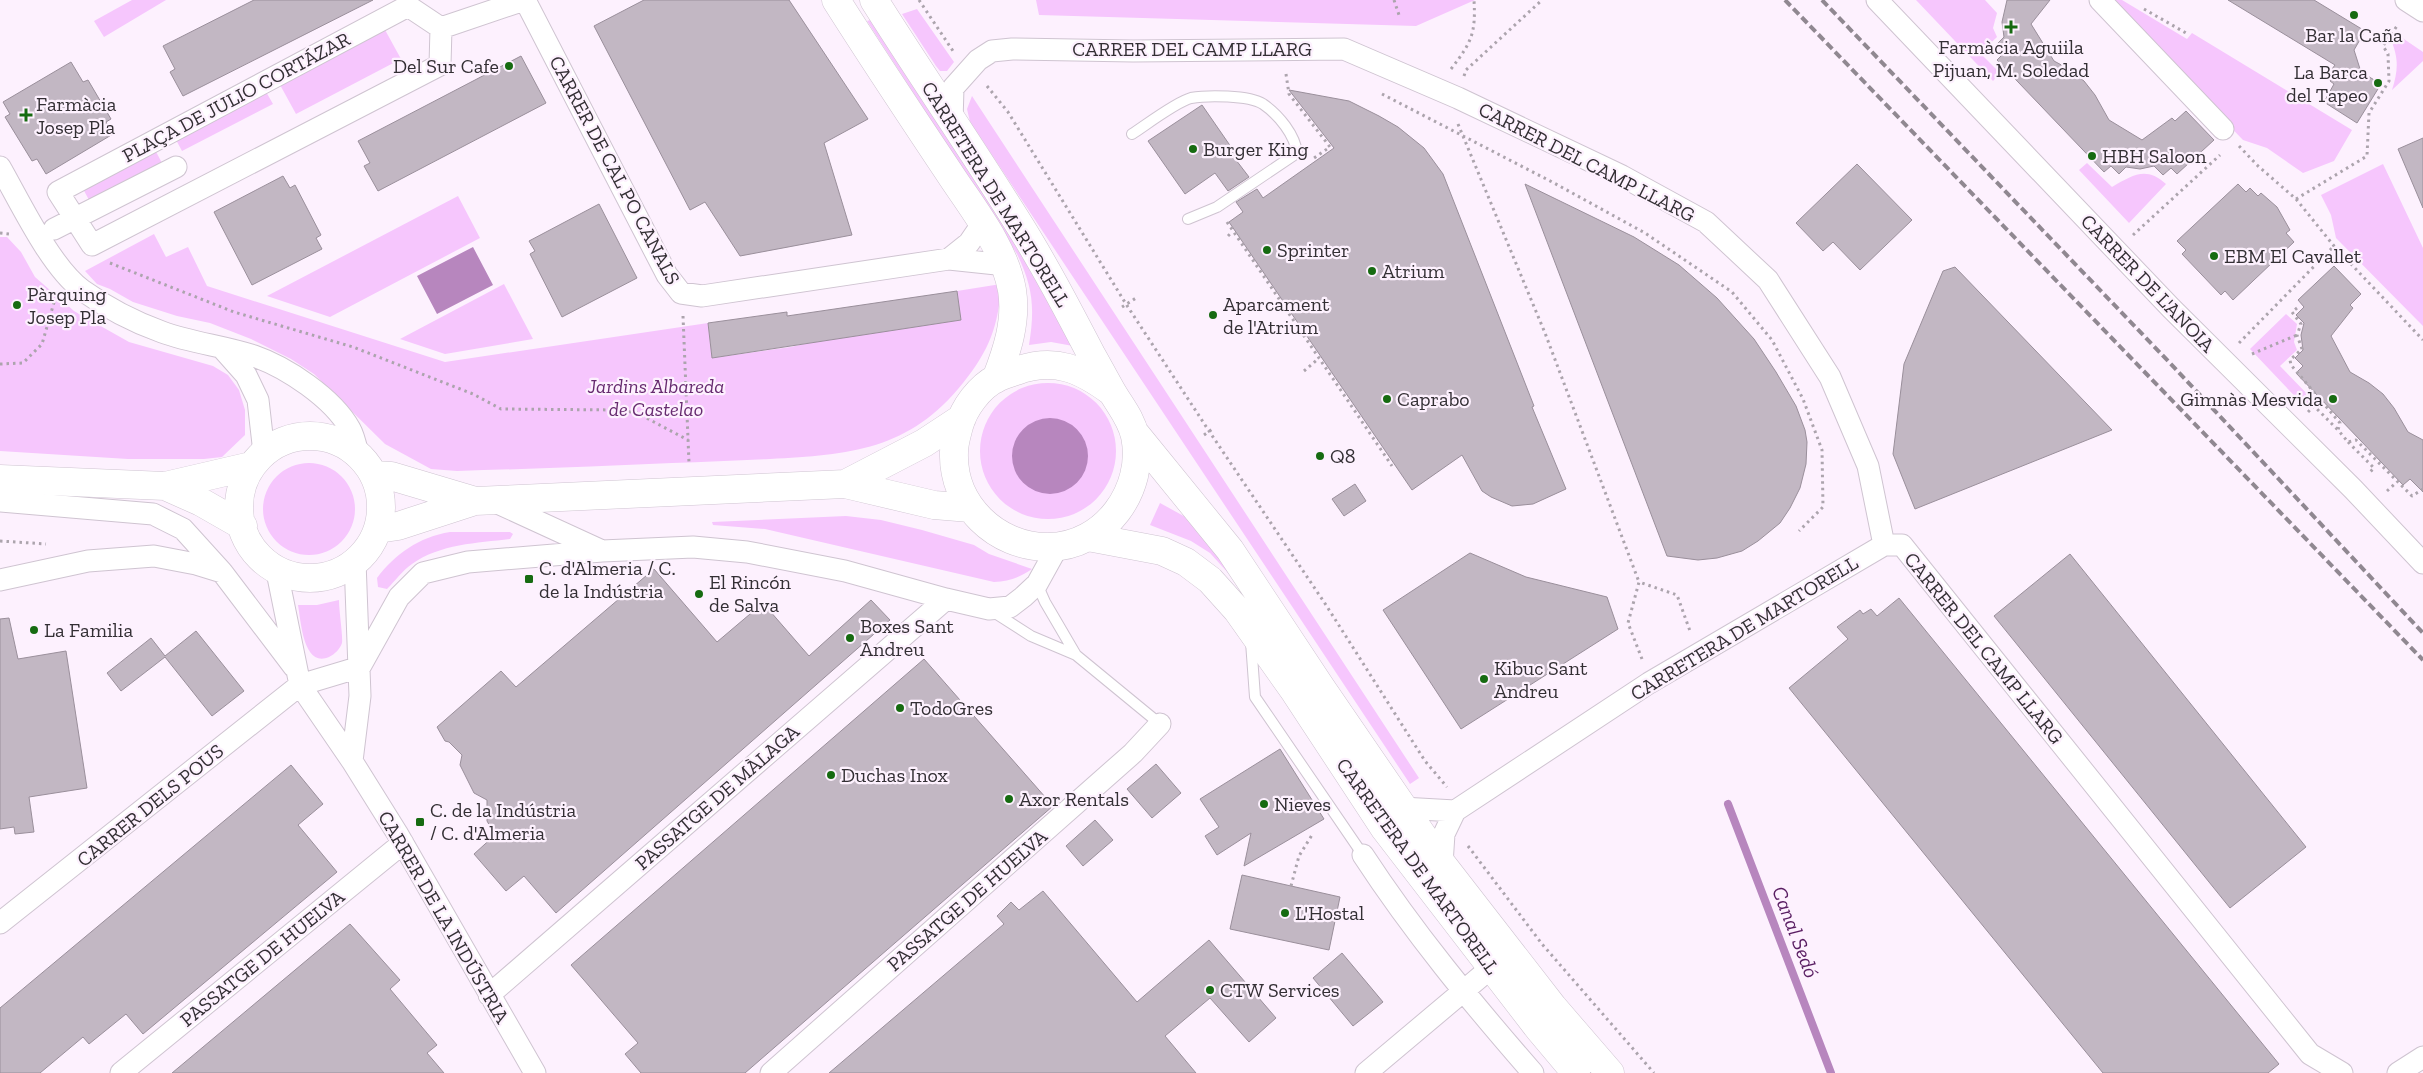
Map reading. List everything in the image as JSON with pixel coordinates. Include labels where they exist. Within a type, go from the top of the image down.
[{"type":"main road","name":"CARRETERA DE MARTORELL","points":[[836,0],[982,224],[1006,265],[1012,292],[1013,320],[1006,353],[996,378]]},
{"type":"main road","name":"CARRETERA DE MARTORELL","points":[[874,0],[1025,235],[1112,392],[1128,416],[1134,432],[1137,464],[1135,476],[1126,499],[1114,516],[1088,536],[1071,544],[1040,547],[1019,543],[996,533],[970,508],[958,485],[954,449],[962,418],[972,400],[996,378],[1024,368],[1052,365],[1075,369],[1089,375],[1112,392]]},
{"type":"main road","points":[[845,484],[924,443],[962,418]]},
{"type":"main road","name":"CARRETERA DE MARTORELL","points":[[1134,432],[1230,550],[1402,808],[1442,864],[1553,1007],[1610,1073]]},
{"type":"main road","points":[[307,436],[336,441],[358,454],[374,475],[381,500],[378,529],[362,555],[330,575],[313,578],[290,575],[262,560],[245,537],[239,510],[239,499],[257,460],[274,445],[307,436]]},
{"type":"main road","points":[[0,479],[165,486],[257,460]]},
{"type":"main road","points":[[374,475],[391,476],[483,501]]},
{"type":"main road","points":[[378,529],[398,526],[483,501],[845,484],[934,505],[970,508]]},
{"type":"main road","points":[[165,486],[201,502],[242,526]]},
{"type":"main road","name":"CARRETERA DE MARTORELL","points":[[1088,536],[1145,547],[1186,562],[1210,580],[1237,610],[1296,692],[1385,829],[1539,1029],[1576,1073]]},
{"type":"street","name":"CARRER DE CAL PO CANALS","points":[[524,0],[667,274],[682,293],[702,296],[949,259],[1006,265]]},
{"type":"street","points":[[441,28],[524,0]]},
{"type":"street","name":"CARRER DE L'ANOIA","points":[[1877,0],[2170,308],[2353,489],[2423,563]]},
{"type":"street","points":[[2100,0],[2223,129]]},
{"type":"street","points":[[2406,0],[2423,11]]},
{"type":"street","name":"PLAÇA DE JULIO CORTÁZAR","points":[[408,6],[441,28],[440,65],[92,244],[74,220],[58,192],[408,6]]},
{"type":"street","name":"CARRER DEL CAMP LLARG","points":[[952,122],[953,88],[978,60],[992,51],[1012,49],[1133,51],[1344,49],[1458,98],[1622,176],[1706,222],[1768,280],[1830,377],[1868,466],[1884,545],[1902,545],[2310,1054],[2342,1073]]},
{"type":"street","points":[[0,167],[52,254],[80,288],[130,320],[163,332],[276,365],[313,390],[336,410],[350,429],[358,454]]},
{"type":"street","points":[[54,229],[176,167]]},
{"type":"street","points":[[949,259],[969,243],[982,224]]},
{"type":"street","points":[[222,348],[246,375],[258,400],[257,460]]},
{"type":"street","points":[[0,501],[153,514],[183,529],[222,572],[298,677],[360,667]]},
{"type":"street","points":[[483,501],[602,551]]},
{"type":"street","name":"CARRETERA DE MARTORELL","points":[[1442,864],[1444,834],[1455,810],[1649,683],[1884,545]]},
{"type":"street","points":[[360,667],[399,598],[423,573],[468,562],[602,551],[693,547],[747,552],[846,571],[946,600],[989,609],[1010,607],[1037,584],[1058,546]]},
{"type":"street","points":[[0,580],[88,561],[154,556],[196,564],[222,572]]},
{"type":"street","points":[[352,761],[360,696],[355,561]]},
{"type":"street","name":"CARRER DE LA INDÚSTRIA","points":[[276,568],[298,677],[403,843],[488,995],[535,1073]]},
{"type":"street","name":"PASSATGE DE MÀLAGA","points":[[488,995],[946,600]]},
{"type":"street","name":"CARRER DELS POUS","points":[[0,923],[298,677]]},
{"type":"street","name":"PASSATGE DE HUELVA","points":[[771,1073],[1133,753],[1160,724]]},
{"type":"street","name":"CARRETERA DE MARTORELL","points":[[1402,808],[1455,810]]},
{"type":"street","name":"PASSATGE DE HUELVA","points":[[122,1073],[403,843]]},
{"type":"street","name":"CARRETERA DE MARTORELL","points":[[1363,855],[1391,898],[1463,992],[1533,1073]]},
{"type":"street","points":[[1366,1073],[1492,967]]},
{"type":"street","points":[[2398,1073],[2423,1057]]},
{"type":"lane","points":[[1132,134],[1190,99],[1212,96],[1253,100],[1263,104],[1281,121],[1296,141],[1297,153],[1217,208],[1188,219]]},
{"type":"lane","points":[[1037,584],[1045,602],[1076,655]]},
{"type":"lane","points":[[989,609],[1032,636],[1076,655],[1160,724]]},
{"type":"lane","name":"CARRETERA DE MARTORELL","points":[[1250,629],[1255,697],[1363,855]]},
{"type":"path","points":[[919,0],[957,58],[991,89],[1008,112],[1126,304],[1326,605],[1425,761],[1445,783],[1453,796],[1460,831],[1470,850],[1542,944],[1654,1073]]},
{"type":"path","points":[[1394,0],[1400,18]]},
{"type":"path","points":[[1450,72],[1465,50],[1474,32],[1474,0]]},
{"type":"path","points":[[1458,98],[1466,70],[1542,0]]},
{"type":"path","points":[[2137,5],[2186,33]]},
{"type":"path","points":[[2296,199],[2367,156],[2369,113],[2389,81],[2388,54],[2384,46],[2397,26]]},
{"type":"path","points":[[1292,70],[1286,71],[1289,94],[1330,147],[1306,164]]},
{"type":"path","points":[[1375,90],[1645,233],[1732,292],[1772,340],[1803,399],[1822,450],[1823,507],[1799,530]]},
{"type":"path","points":[[1456,120],[1545,334],[1639,582],[1628,623],[1642,659]]},
{"type":"path","points":[[2223,129],[2258,166],[2296,199],[2334,246],[2423,340]]},
{"type":"path","points":[[2133,235],[2220,155]]},
{"type":"path","points":[[1224,218],[1392,466]]},
{"type":"path","points":[[1228,236],[1232,232]]},
{"type":"path","points":[[111,235],[112,243],[99,251],[103,260],[134,274],[234,312],[353,347],[473,394],[502,409],[620,410],[637,413],[688,440]]},
{"type":"path","points":[[2238,343],[2334,246]]},
{"type":"path","points":[[0,364],[23,363],[42,344],[59,292]]},
{"type":"path","points":[[682,293],[689,463]]},
{"type":"path","points":[[1122,307],[1136,298]]},
{"type":"path","points":[[2297,308],[2292,312],[2301,324],[2297,335],[2302,349],[2290,360],[2291,365],[2340,423],[2338,430]]},
{"type":"path","points":[[2250,355],[2297,335]]},
{"type":"path","points":[[1304,371],[1318,359]]},
{"type":"path","points":[[2306,413],[2314,406],[2338,430],[2374,468],[2366,476]]},
{"type":"path","points":[[1204,435],[1214,428]]},
{"type":"path","points":[[2348,442],[2356,440],[2412,496],[2423,489]]},
{"type":"path","points":[[2387,492],[2397,482]]},
{"type":"path","points":[[1639,582],[1677,595],[1690,630]]},
{"type":"path","points":[[1291,886],[1298,856],[1312,835]]},
{"type":"green space","points":[[132,0],[166,0],[104,37],[94,21]]},
{"type":"green space","points":[[1036,0],[1475,0],[1416,26],[1039,15]]},
{"type":"green space","points":[[1916,0],[1985,0],[1997,13],[1993,28],[1997,37],[1980,53],[2000,73],[1993,81]]},
{"type":"green space","points":[[2108,0],[2122,0],[2187,39],[2192,33],[2352,130],[2334,161],[2303,173],[2267,148],[2243,140]]},
{"type":"green space","points":[[917,9],[954,62],[947,71],[940,71],[936,66],[902,14]]},
{"type":"green space","points":[[877,18],[991,196],[1073,346],[1051,342],[1029,345],[1032,320],[1031,298],[1026,277],[1017,254],[867,21]]},
{"type":"green space","points":[[384,28],[401,59],[296,114],[279,83]]},
{"type":"green space","points":[[2395,33],[2423,52],[2423,61],[2392,90],[2397,65],[2391,40]]},
{"type":"green space","points":[[265,90],[273,104],[182,151],[175,138]]},
{"type":"green space","points":[[972,96],[1419,778],[1410,784],[970,122],[967,109]]},
{"type":"green space","points":[[154,148],[162,163],[89,200],[82,187]]},
{"type":"green space","points":[[2087,163],[2112,187],[2139,174],[2152,175],[2166,184],[2129,223],[2079,170]]},
{"type":"green space","points":[[2383,164],[2423,248],[2423,326],[2336,238],[2331,215],[2321,195]]},
{"type":"green space","points":[[458,196],[480,238],[330,317],[267,296]]},
{"type":"green space","name":"Jardins Albareda de Castelao","points":[[154,234],[166,257],[188,247],[207,286],[445,362],[708,323],[712,358],[961,320],[957,291],[1001,284],[1000,299],[991,337],[980,360],[963,383],[943,405],[922,423],[876,445],[826,455],[770,459],[457,471],[431,469],[385,444],[314,374],[291,359],[251,339],[210,323],[177,316],[133,302],[97,284],[85,271]]},
{"type":"green space","points":[[0,237],[7,237],[21,252],[35,277],[74,311],[129,342],[213,366],[228,375],[239,390],[245,410],[245,435],[222,457],[204,459],[128,459],[0,451]]},
{"type":"green space","points":[[504,284],[533,339],[445,354],[400,339]]},
{"type":"green space","points":[[2286,314],[2297,324],[2294,342],[2297,350],[2280,366],[2314,401],[2306,408],[2250,349]]},
{"type":"green space","points":[[1048,383],[1074,388],[1096,403],[1111,425],[1116,451],[1111,477],[1096,499],[1074,514],[1048,519],[1022,514],[1000,499],[985,477],[980,451],[985,425],[1000,403],[1022,388]]},
{"type":"green space","points":[[309,463],[327,466],[342,476],[352,491],[355,509],[352,527],[342,542],[327,552],[309,555],[291,552],[276,542],[266,527],[263,509],[266,491],[276,476],[291,466]]},
{"type":"green space","points":[[1160,503],[1200,525],[1239,585],[1210,553],[1191,541],[1150,525]]},
{"type":"green space","points":[[846,516],[881,520],[922,530],[974,545],[989,554],[1032,569],[1023,575],[994,582],[765,529],[713,525],[712,522]]},
{"type":"green space","points":[[450,532],[510,532],[513,534],[510,539],[472,543],[434,552],[409,566],[387,589],[378,587],[377,578],[400,554],[418,542]]},
{"type":"green space","points":[[339,600],[342,643],[339,649],[329,657],[320,659],[309,650],[305,641],[298,605],[317,605]]},
{"type":"shaded area","points":[[473,247],[493,285],[437,314],[417,276]]},
{"type":"shaded area","points":[[1043,418],[1057,418],[1071,424],[1082,435],[1088,449],[1085,471],[1077,483],[1057,494],[1043,494],[1029,488],[1018,477],[1012,463],[1012,449],[1018,435],[1029,424]]},
{"type":"building","points":[[254,0],[373,0],[183,96],[170,72],[175,69],[163,46]]},
{"type":"building","points":[[644,0],[789,0],[868,119],[824,143],[852,235],[740,256],[705,202],[690,210],[594,26]]},
{"type":"building","points":[[2007,0],[2050,0],[2031,24],[2054,61],[2084,81],[2095,95],[2109,120],[2142,140],[2172,118],[2175,121],[2186,111],[2214,140],[2177,174],[2171,168],[2163,175],[2154,166],[2140,169],[2126,167],[2119,174],[2111,166],[2104,172],[1997,60],[2004,53],[1996,45],[2004,37],[2002,22]]},
{"type":"building","points":[[2228,0],[2314,0],[2365,31],[2354,50],[2361,72],[2381,84],[2357,123],[2324,102],[2334,84],[2330,81],[2336,71],[2332,69],[2335,65]]},
{"type":"building","points":[[521,56],[546,103],[378,191],[364,166],[370,163],[358,141]]},
{"type":"building","points":[[71,62],[83,82],[88,80],[111,119],[106,122],[113,134],[46,174],[37,159],[32,161],[5,117],[10,114],[3,102]]},
{"type":"building","name":"Atrium","points":[[1289,90],[1349,101],[1379,116],[1398,127],[1424,148],[1443,174],[1534,406],[1532,407],[1566,489],[1533,504],[1512,506],[1482,491],[1462,455],[1412,490],[1229,222],[1243,212],[1236,202],[1257,189],[1263,198],[1334,148]]},
{"type":"building","name":"Burger King","points":[[1202,105],[1238,157],[1236,160],[1249,177],[1228,191],[1215,173],[1185,194],[1148,141]]},
{"type":"building","points":[[2423,138],[2423,208],[2398,149]]},
{"type":"building","points":[[1857,164],[1912,220],[1860,270],[1833,242],[1823,251],[1796,223]]},
{"type":"building","points":[[283,176],[290,188],[295,185],[321,235],[316,238],[322,249],[252,285],[214,212]]},
{"type":"building","points":[[1525,184],[1634,237],[1679,265],[1717,298],[1754,339],[1776,372],[1796,406],[1805,430],[1807,442],[1806,464],[1800,488],[1780,523],[1742,551],[1717,558],[1698,560],[1667,556]]},
{"type":"building","points":[[2238,184],[2246,192],[2250,188],[2258,196],[2261,193],[2277,207],[2290,230],[2286,233],[2294,242],[2233,300],[2225,291],[2221,295],[2182,254],[2186,250],[2177,241]]},
{"type":"building","points":[[599,204],[637,278],[562,317],[530,254],[535,251],[529,241]]},
{"type":"building","points":[[2334,266],[2361,294],[2350,305],[2353,308],[2331,336],[2350,372],[2383,394],[2408,432],[2423,440],[2423,492],[2410,479],[2403,485],[2296,373],[2303,366],[2295,358],[2303,350],[2301,335],[2304,323],[2296,315],[2304,307],[2298,300]]},
{"type":"building","points":[[1955,267],[2112,430],[1915,509],[1893,454],[1904,364],[1943,271]]},
{"type":"building","points":[[957,291],[961,320],[712,358],[708,323],[787,312],[787,316]]},
{"type":"building","points":[[1355,484],[1366,501],[1344,516],[1332,499]]},
{"type":"building","name":"Kibuc Sant Andreu","points":[[1470,553],[1526,577],[1607,597],[1618,629],[1461,729],[1383,610]]},
{"type":"building","points":[[2070,554],[2306,847],[2230,908],[1994,616]]},
{"type":"building","points":[[654,569],[717,642],[763,603],[809,656],[871,600],[890,620],[556,913],[524,876],[506,891],[474,854],[495,835],[487,821],[487,800],[474,793],[460,765],[462,755],[449,742],[445,741],[437,727],[501,671],[516,687]]},
{"type":"building","points":[[1899,598],[2279,1064],[2268,1073],[2103,1073],[1789,688],[1848,639],[1837,627],[1860,610],[1863,614],[1871,609],[1877,616]]},
{"type":"building","points":[[9,618],[18,659],[66,651],[87,788],[29,797],[34,832],[15,834],[14,827],[0,829],[0,619]]},
{"type":"building","points":[[196,631],[244,691],[212,716],[165,657],[121,691],[107,673],[151,638],[165,656]]},
{"type":"building","points":[[924,659],[1053,806],[745,1073],[641,1073],[625,1054],[638,1043],[571,965]]},
{"type":"building","name":"Nieves","points":[[1280,749],[1324,819],[1244,866],[1251,833],[1217,855],[1205,836],[1219,827],[1200,799]]},
{"type":"building","points":[[1156,764],[1181,793],[1152,818],[1127,789]]},
{"type":"building","points":[[291,765],[323,804],[298,825],[337,872],[143,1034],[126,1014],[89,1044],[83,1037],[40,1073],[0,1073],[0,1008]]},
{"type":"building","points":[[1095,820],[1113,840],[1083,866],[1066,846]]},
{"type":"building","name":"L'Hostal","points":[[1242,875],[1340,897],[1329,950],[1230,929]]},
{"type":"building","points":[[1043,891],[1137,1002],[1209,940],[1276,1018],[1249,1042],[1210,998],[1165,1036],[1196,1073],[829,1073],[1004,924],[997,916],[1011,902],[1019,910]]},
{"type":"building","points":[[350,924],[400,980],[390,989],[437,1045],[427,1053],[444,1073],[172,1073]]},
{"type":"building","points":[[1342,953],[1383,1002],[1353,1026],[1313,978]]},
{"type":"waterway","name":"Canal Sedó","points":[[1728,804],[1831,1073]]},
{"type":"railway","points":[[1785,0],[2423,660]]},
{"type":"railway","points":[[1822,0],[2169,362],[2423,633]]},
{"type":"place","name":"Bar la Caña","points":[[2354,15]]},
{"type":"place","name":"Farmàcia Aguiila Pijuan, M. Soledad","points":[[2011,27]]},
{"type":"place","name":"Del Sur Cafe","points":[[509,66]]},
{"type":"place","name":"La Barca del Tapeo","points":[[2378,83]]},
{"type":"place","name":"Farmàcia Josep Pla","points":[[26,115]]},
{"type":"place","name":"Burger King","points":[[1193,149]]},
{"type":"place","name":"HBH Saloon","points":[[2092,156]]},
{"type":"place","name":"Sprinter","points":[[1267,250]]},
{"type":"place","name":"EBM El Cavallet","points":[[2214,256]]},
{"type":"place","name":"Atrium","points":[[1372,271]]},
{"type":"place","name":"Pàrquing Josep Pla","points":[[17,305]]},
{"type":"place","name":"Aparcament de l'Atrium","points":[[1213,315]]},
{"type":"place","name":"Caprabo","points":[[1387,399]]},
{"type":"place","name":"Gimnàs Mesvida","points":[[2333,399]]},
{"type":"place","name":"Q8","points":[[1320,456]]},
{"type":"place","name":"C. d'Almeria / C. de la Indústria","points":[[529,579]]},
{"type":"place","name":"El Rincón de Salva","points":[[699,594]]},
{"type":"place","name":"La Familia","points":[[34,630]]},
{"type":"place","name":"Boxes Sant Andreu","points":[[850,638]]},
{"type":"place","name":"Kibuc Sant Andreu","points":[[1484,679]]},
{"type":"place","name":"TodoGres","points":[[900,708]]},
{"type":"place","name":"Duchas Inox","points":[[831,775]]},
{"type":"place","name":"Axor Rentals","points":[[1009,799]]},
{"type":"place","name":"Nieves","points":[[1264,804]]},
{"type":"place","name":"C. de la Indústria / C. d'Almeria","points":[[420,822]]},
{"type":"place","name":"L'Hostal","points":[[1285,913]]},
{"type":"place","name":"CTW Services","points":[[1210,990]]}]
